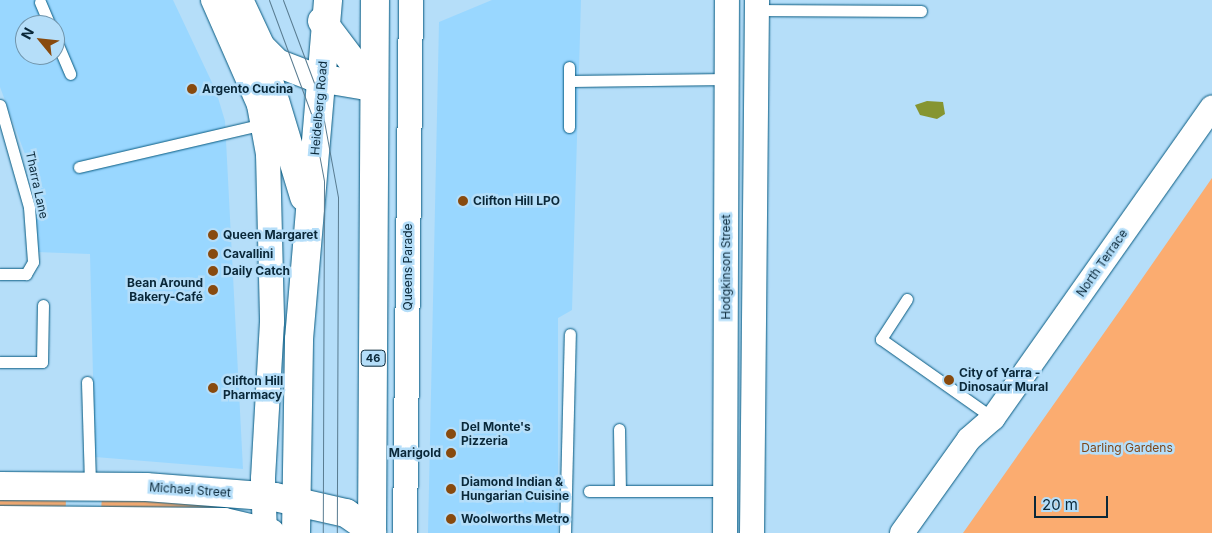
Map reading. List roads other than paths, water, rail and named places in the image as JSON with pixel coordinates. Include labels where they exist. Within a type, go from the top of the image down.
[{"type":"main road","points":[[239,0],[257,41],[276,94],[309,215],[299,360],[296,533]]},
{"type":"main road","points":[[313,0],[326,29],[372,87]]},
{"type":"main road","name":"Heidelberg Road","points":[[309,215],[328,0]]},
{"type":"main road","name":"46","points":[[373,532],[375,185],[372,87],[376,0]]},
{"type":"main road","points":[[257,41],[282,66],[321,78],[372,87]]},
{"type":"main road","name":"Michael Street","points":[[0,486],[90,486],[264,495],[296,500],[346,513],[373,532]]},
{"type":"main road","points":[[89,527],[90,486]]},
{"type":"main road","points":[[0,520],[89,527],[224,522],[267,533]]},
{"type":"street","points":[[213,0],[264,124],[268,154],[270,360],[264,495],[267,533]]},
{"type":"street","name":"Hodgkinson Street","points":[[725,533],[727,491],[727,0]]},
{"type":"street","name":"Queens Parade","points":[[405,533],[408,368],[408,130],[417,4]]},
{"type":"street","points":[[752,533],[757,5]]},
{"type":"street","name":"North Terrace","points":[[902,533],[969,439],[993,418],[1212,108]]},
{"type":"street","points":[[374,130],[408,130]]},
{"type":"street","points":[[270,360],[299,360]]},
{"type":"street","points":[[373,370],[408,368]]},
{"type":"street","name":"North Terrace","points":[[921,533],[982,447],[993,418]]},
{"type":"lane","points":[[41,1],[46,15]]},
{"type":"lane","points":[[757,5],[921,11]]},
{"type":"lane","points":[[65,62],[70,74]]},
{"type":"lane","points":[[569,127],[570,67]]},
{"type":"lane","points":[[570,80],[727,79]]},
{"type":"lane","name":"Tharra Lane","points":[[0,105],[29,207],[33,262],[26,274],[0,274]]},
{"type":"lane","points":[[79,167],[264,124]]},
{"type":"lane","points":[[907,299],[881,340],[993,418]]},
{"type":"lane","points":[[0,362],[42,362],[43,305]]},
{"type":"lane","points":[[565,533],[570,334]]},
{"type":"lane","points":[[87,382],[90,486]]},
{"type":"lane","points":[[620,429],[620,491]]},
{"type":"lane","points":[[589,491],[727,491]]},
{"type":"tram line","points":[[269,0],[312,116],[324,181],[323,533]]},
{"type":"tram line","points":[[283,0],[320,99],[338,197],[337,533]]},
{"type":"place","name":"Argento Cucina","points":[[192,89]]},
{"type":"place","name":"Clifton Hill LPO","points":[[463,201]]},
{"type":"place","name":"Queen Margaret","points":[[213,235]]},
{"type":"place","name":"Cavallini","points":[[213,254]]},
{"type":"place","name":"Daily Catch","points":[[213,271]]},
{"type":"place","name":"Bean Around Bakery-Café","points":[[213,290]]},
{"type":"place","name":"City of Yarra - Dinosaur Mural","points":[[949,380]]},
{"type":"place","name":"Clifton Hill Pharmacy","points":[[213,388]]},
{"type":"place","name":"Del Monte's Pizzeria","points":[[451,434]]},
{"type":"place","name":"Marigold","points":[[451,453]]},
{"type":"place","name":"Diamond Indian & Hungarian Cuisine","points":[[451,489]]},
{"type":"place","name":"Woolworths Metro","points":[[451,519]]},
{"type":"park label","name":"Darling Gardens","points":[[1127,448]]}]
